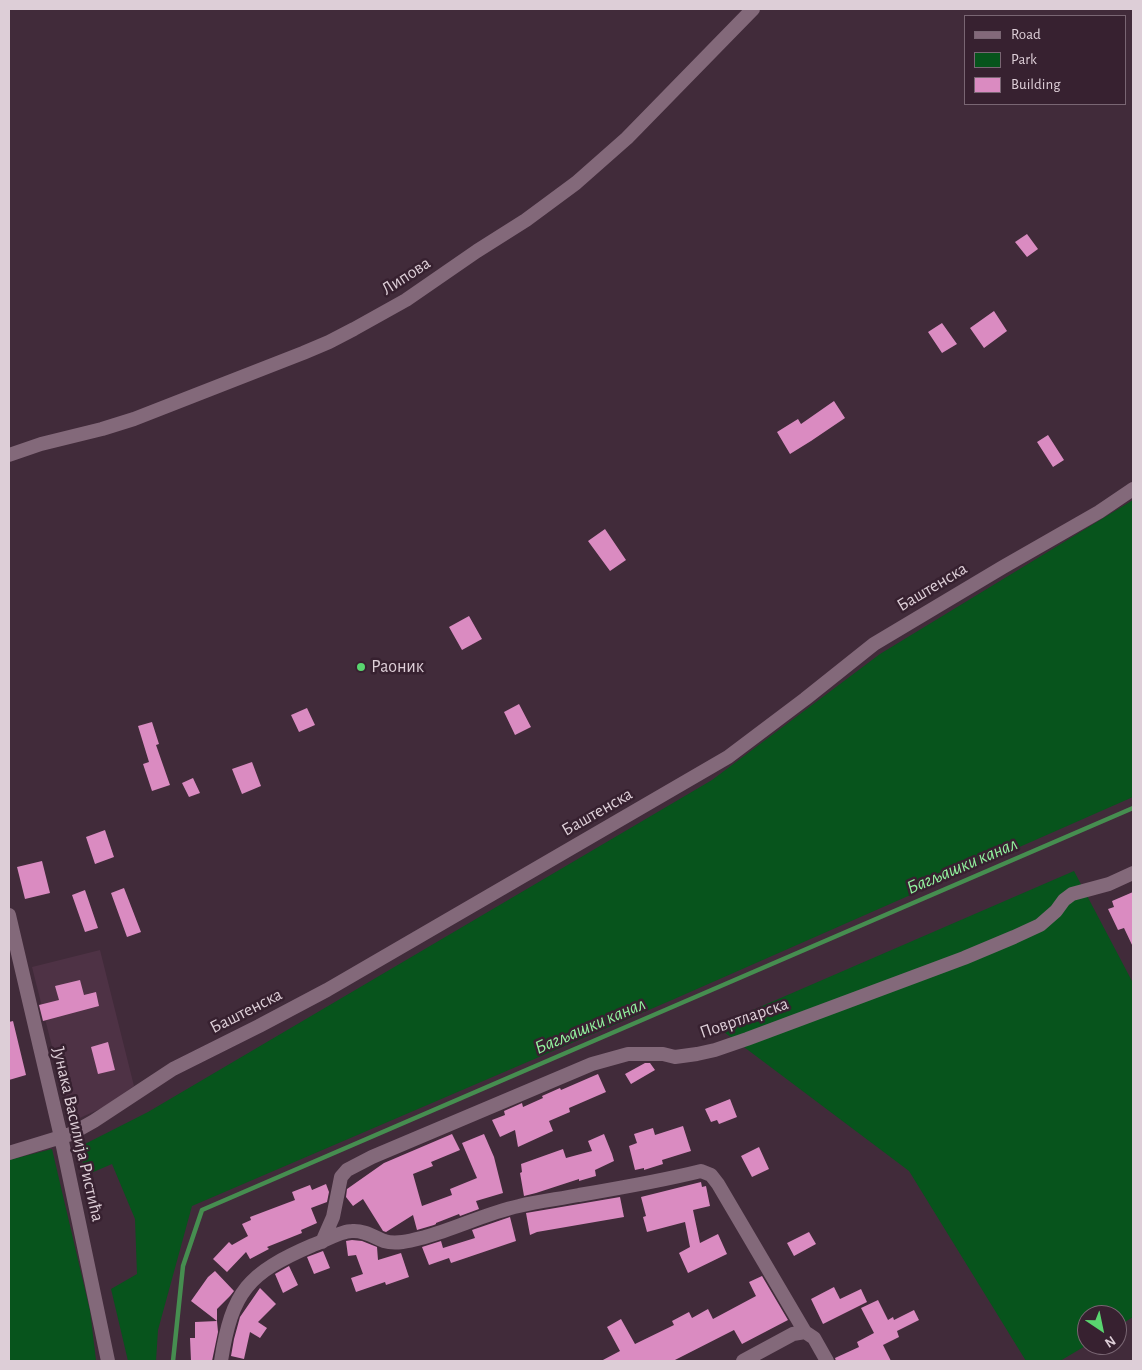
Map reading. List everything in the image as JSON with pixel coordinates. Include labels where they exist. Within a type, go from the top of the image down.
[{"type":"street","name":"Липова","points":[[9,455],[41,444],[102,430],[166,407],[320,345],[399,304],[476,251],[526,220],[576,183],[627,138],[753,9]]},
{"type":"street","name":"Баштенска","points":[[9,1153],[71,1134],[173,1069],[327,990],[728,757],[806,699],[874,644],[1099,512],[1133,489]]},
{"type":"street","name":"Повртларска","points":[[322,1242],[333,1217],[341,1177],[347,1170],[372,1157],[592,1064],[628,1054],[663,1054],[675,1057],[715,1050],[964,958],[1040,925],[1072,894],[1109,884],[1133,873]]},
{"type":"street","name":"Јунака Василија Ристића","points":[[9,915],[61,1138],[108,1361]]},
{"type":"street","points":[[333,1217],[352,1230],[371,1234],[384,1241],[405,1242],[518,1206],[701,1171],[711,1175],[718,1184],[804,1332],[814,1338],[827,1361]]},
{"type":"street","points":[[221,1361],[232,1312],[237,1301],[252,1280],[277,1262],[352,1230]]},
{"type":"street","points":[[743,1361],[794,1334],[804,1332]]},
{"type":"shaded area","points":[[100,950],[134,1086],[104,1107],[71,1122],[32,967]]},
{"type":"green space","points":[[1133,500],[1133,797],[672,1000],[192,1206],[158,1330],[156,1361],[128,1361],[111,1289],[137,1274],[135,1219],[112,1164],[84,1176],[81,1146],[148,1112],[712,780],[880,654]]},
{"type":"green space","points":[[1074,871],[1133,983],[1133,1317],[1127,1321],[1127,1305],[1077,1305],[1077,1351],[1060,1361],[1026,1361],[909,1171],[716,1026]]},
{"type":"green space","points":[[52,1149],[90,1311],[96,1360],[9,1361],[9,1160]]},
{"type":"building","points":[[1027,234],[1038,249],[1027,257],[1015,242]]},
{"type":"building","points":[[994,311],[1007,331],[984,348],[970,328]]},
{"type":"building","points":[[942,323],[957,344],[942,353],[928,332]]},
{"type":"building","points":[[834,401],[845,418],[790,454],[777,432],[798,419],[801,424]]},
{"type":"building","points":[[1048,435],[1064,460],[1053,467],[1037,442]]},
{"type":"building","points":[[605,529],[626,560],[610,571],[588,541]]},
{"type":"building","points":[[469,616],[482,639],[462,650],[449,627]]},
{"type":"building","points":[[519,704],[531,727],[515,735],[504,712]]},
{"type":"building","points":[[307,708],[315,725],[299,732],[291,715]]},
{"type":"building","points":[[152,722],[159,744],[156,745],[170,785],[152,791],[143,764],[149,762],[138,726]]},
{"type":"building","points":[[252,762],[261,786],[242,794],[232,769]]},
{"type":"building","points":[[193,778],[200,793],[189,797],[182,783]]},
{"type":"building","points":[[105,830],[114,857],[95,864],[86,837]]},
{"type":"building","points":[[42,861],[50,893],[25,899],[17,867]]},
{"type":"building","points":[[124,888],[141,932],[127,937],[111,893]]},
{"type":"building","points":[[85,890],[98,928],[85,932],[72,895]]},
{"type":"building","points":[[1133,892],[1133,947],[1124,928],[1118,930],[1108,909],[1114,907],[1112,901]]},
{"type":"building","points":[[80,980],[84,995],[96,992],[99,1006],[43,1021],[39,1005],[59,1000],[55,986]]},
{"type":"building","points":[[13,1021],[26,1075],[9,1080],[9,1022]]},
{"type":"building","points":[[108,1042],[115,1070],[98,1074],[91,1047]]},
{"type":"building","points":[[645,1063],[650,1063],[655,1070],[631,1084],[625,1074]]},
{"type":"building","points":[[598,1074],[606,1092],[569,1108],[570,1112],[549,1121],[553,1131],[518,1147],[515,1130],[500,1137],[492,1120],[505,1115],[504,1111],[522,1103],[523,1107],[560,1088],[561,1090]]},
{"type":"building","points":[[730,1099],[737,1117],[719,1124],[717,1120],[711,1122],[705,1109]]},
{"type":"building","points":[[683,1126],[691,1151],[662,1160],[663,1164],[644,1170],[644,1168],[635,1170],[629,1146],[637,1143],[634,1134],[653,1128],[655,1135]]},
{"type":"building","points":[[452,1134],[460,1150],[431,1162],[433,1166],[413,1174],[422,1206],[452,1195],[450,1189],[477,1178],[462,1143],[484,1134],[494,1157],[503,1193],[476,1201],[479,1209],[460,1216],[459,1214],[417,1230],[413,1215],[386,1232],[383,1231],[363,1199],[353,1206],[346,1197],[347,1189],[384,1163]]},
{"type":"building","points":[[604,1134],[614,1161],[595,1170],[596,1176],[579,1181],[579,1179],[524,1196],[520,1173],[522,1172],[521,1164],[563,1149],[566,1158],[592,1151],[588,1141]]},
{"type":"building","points":[[759,1147],[769,1169],[752,1177],[741,1156]]},
{"type":"building","points":[[701,1182],[702,1187],[706,1186],[710,1206],[693,1210],[700,1243],[718,1234],[727,1254],[688,1273],[679,1253],[690,1247],[685,1222],[647,1232],[643,1217],[646,1216],[641,1197]]},
{"type":"building","points":[[326,1184],[329,1192],[327,1202],[311,1208],[317,1223],[301,1230],[302,1233],[267,1247],[269,1249],[250,1259],[246,1252],[227,1272],[213,1259],[229,1242],[232,1245],[248,1236],[242,1224],[251,1220],[250,1217],[295,1200],[292,1192],[310,1185],[312,1190]]},
{"type":"building","points":[[620,1197],[624,1217],[537,1232],[530,1235],[526,1213]]},
{"type":"building","points":[[510,1217],[516,1241],[451,1263],[449,1258],[429,1265],[422,1247],[441,1241],[443,1248],[475,1238],[472,1230]]},
{"type":"building","points":[[809,1232],[816,1244],[794,1256],[787,1243]]},
{"type":"building","points":[[346,1241],[362,1241],[377,1247],[378,1260],[401,1253],[409,1277],[386,1285],[385,1282],[356,1292],[351,1278],[363,1274],[356,1255],[348,1256]]},
{"type":"building","points":[[323,1251],[330,1268],[314,1274],[307,1257]]},
{"type":"building","points":[[289,1266],[298,1285],[283,1293],[275,1274]]},
{"type":"building","points":[[215,1271],[234,1291],[217,1309],[217,1321],[191,1301],[208,1277]]},
{"type":"building","points":[[762,1276],[788,1320],[742,1344],[734,1330],[673,1361],[601,1361],[620,1351],[607,1327],[621,1319],[635,1344],[674,1325],[672,1321],[689,1312],[692,1318],[708,1309],[713,1319],[756,1296],[749,1282]]},
{"type":"building","points":[[834,1287],[840,1299],[861,1289],[867,1302],[823,1324],[811,1299]]},
{"type":"building","points":[[260,1288],[276,1304],[258,1322],[267,1328],[260,1338],[250,1332],[244,1359],[231,1356],[240,1317]]},
{"type":"building","points":[[878,1300],[888,1320],[893,1317],[894,1320],[914,1310],[919,1320],[897,1331],[899,1337],[883,1345],[891,1361],[836,1361],[835,1358],[859,1347],[857,1342],[874,1333],[861,1308]]},
{"type":"building","points":[[217,1321],[218,1332],[212,1361],[191,1361],[190,1338],[195,1338],[195,1322]]},
{"type":"waterway","name":"Багљашки канал","points":[[173,1361],[183,1266],[202,1210],[1133,808]]},
{"type":"place","name":"Раоник","points":[[361,667]]}]
